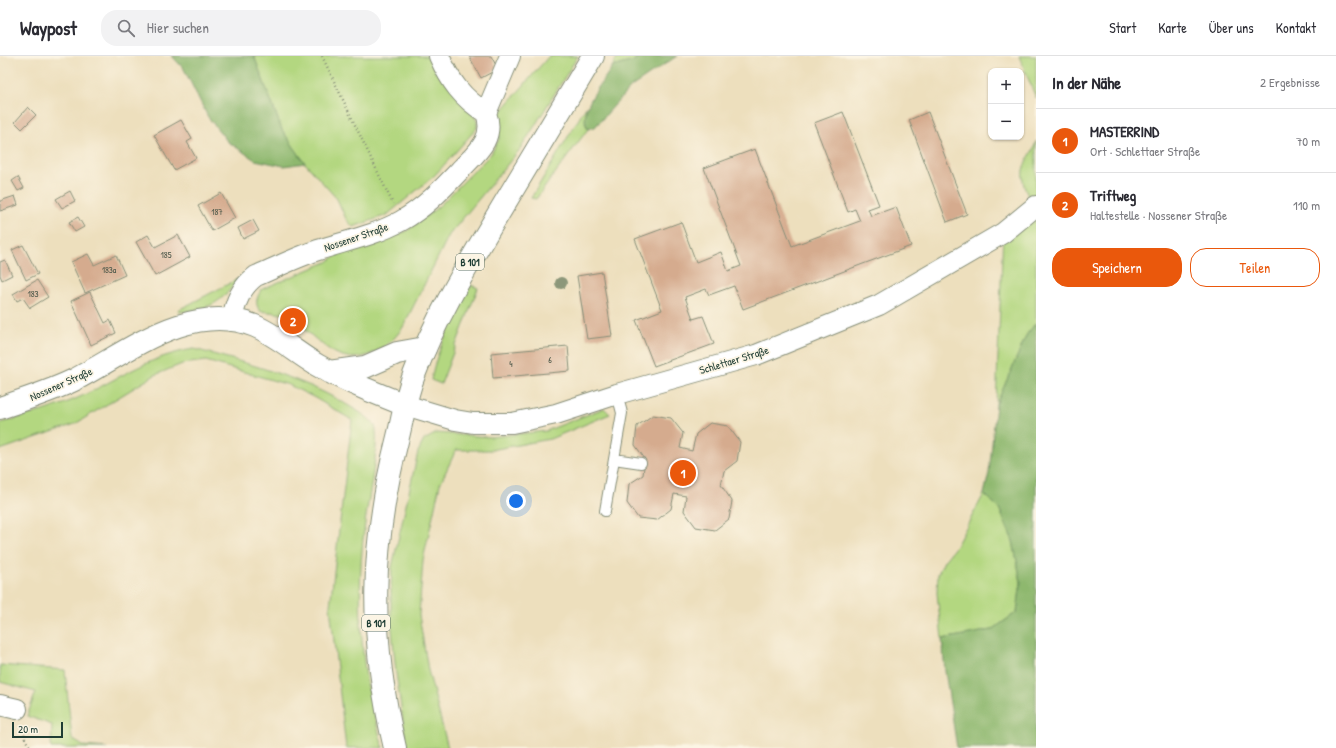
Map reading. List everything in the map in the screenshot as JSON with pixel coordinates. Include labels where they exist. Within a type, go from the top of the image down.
[{"type":"main road","name":"B 101","points":[[395,748],[383,692],[380,669],[376,607],[376,572],[381,516],[405,405],[413,376],[452,292],[594,56]]},
{"type":"main road","name":"Nossener Straße","points":[[0,408],[75,380],[165,331],[192,322],[232,321],[256,327],[329,372],[378,395],[405,405]]},
{"type":"main road","points":[[329,372],[365,367],[397,353],[426,348]]},
{"type":"street","points":[[439,56],[462,95],[471,104],[486,113]]},
{"type":"street","name":"Nossener Straße","points":[[232,321],[238,296],[249,281],[256,276],[317,251],[370,234],[401,221],[430,201],[478,153],[487,139],[490,123],[486,113],[509,56]]},
{"type":"street","name":"Schlettaer Straße","points":[[405,405],[454,420],[473,423],[512,423],[556,414],[617,394],[756,355],[879,305],[1003,233],[1036,206]]},
{"type":"lane","points":[[606,511],[622,413],[617,394]]},
{"type":"lane","points":[[614,459],[641,463]]},
{"type":"path","points":[[322,56],[401,221]]},
{"type":"path","points":[[9,707],[31,748]]},
{"type":"green space","points":[[172,56],[254,56],[282,130],[305,163],[284,166],[255,160],[227,141],[208,117],[184,69]]},
{"type":"green space","points":[[254,56],[439,56],[477,121],[477,128],[435,175],[387,215],[353,227],[346,219],[337,199],[305,163],[282,130]]},
{"type":"green space","points":[[549,56],[578,56],[521,148],[449,235],[403,327],[389,343],[371,354],[358,358],[346,357],[335,353],[324,346],[295,322],[284,315],[260,311],[257,305],[257,300],[262,289],[327,262],[337,255],[407,231],[438,207],[491,154],[499,139],[499,114]]},
{"type":"green space","points":[[618,56],[638,56],[634,61],[612,67]]},
{"type":"green space","points":[[638,56],[677,56],[631,87],[595,127],[588,129],[585,122],[588,106],[592,97],[612,67],[634,61]]},
{"type":"green space","points":[[1019,56],[1036,56],[1036,98],[1024,68]]},
{"type":"green space","points":[[586,107],[585,123],[588,129],[536,199],[531,198]]},
{"type":"green space","points":[[1036,141],[1036,323],[1027,334],[996,405],[1003,233],[1035,207],[1025,190],[1023,170]]},
{"type":"green space","points":[[238,279],[220,300],[213,304],[198,309],[179,312],[178,310]]},
{"type":"green space","points":[[471,285],[478,288],[441,384],[431,380],[434,367],[442,343]]},
{"type":"green space","points":[[1036,323],[1036,748],[957,748],[945,671],[942,639],[992,630],[1017,612],[1021,582],[1013,541],[999,508],[984,494],[989,473],[996,405],[1027,334]]},
{"type":"green space","points":[[194,349],[271,371],[308,385],[364,415],[374,424],[376,431],[375,456],[361,560],[360,600],[366,677],[383,748],[346,748],[330,606],[352,420],[315,398],[289,385],[206,361],[182,364],[155,375],[75,424],[0,450],[0,423],[64,404],[151,361]]},
{"type":"green space","points":[[604,408],[610,414],[550,439],[491,450],[456,450],[440,484],[423,560],[419,615],[428,670],[448,748],[407,748],[396,673],[391,619],[392,567],[418,452],[424,440],[437,433],[490,437],[546,431]]},
{"type":"green space","points":[[984,494],[999,508],[1013,541],[1021,582],[1017,612],[992,630],[942,639],[937,593],[938,574],[944,561],[956,546]]},
{"type":"green space","points":[[0,665],[65,670],[72,739],[83,746],[107,748],[51,748],[52,725],[27,716],[36,692],[0,682]]},
{"type":"building","points":[[469,56],[491,56],[498,69],[481,78]]},
{"type":"building","points":[[28,107],[36,115],[22,129],[15,122]]},
{"type":"building","points":[[843,112],[879,205],[868,209],[871,216],[896,207],[911,246],[743,309],[734,286],[709,295],[706,289],[685,297],[693,319],[703,316],[714,344],[654,366],[636,320],[662,310],[635,239],[681,222],[696,262],[721,252],[728,271],[741,266],[704,168],[755,149],[792,246],[860,221],[855,209],[848,212],[814,123]]},
{"type":"building","points":[[928,112],[967,214],[947,222],[909,120]]},
{"type":"building","points":[[181,120],[192,139],[187,142],[196,158],[174,170],[154,135]]},
{"type":"building","points":[[18,177],[24,188],[18,191],[12,181]]},
{"type":"building","points":[[70,191],[75,201],[62,208],[56,199]]},
{"type":"building","points":[[221,193],[235,218],[212,231],[198,206]]},
{"type":"building","points":[[15,196],[18,205],[0,211],[0,201]]},
{"type":"building","points":[[78,217],[84,227],[75,232],[69,222]]},
{"type":"building","points":[[253,220],[259,231],[243,239],[238,228]]},
{"type":"building","points":[[148,235],[155,247],[178,235],[190,257],[155,276],[136,242]]},
{"type":"building","points":[[23,245],[38,274],[26,280],[12,250]]},
{"type":"building","points":[[88,254],[94,265],[116,255],[125,275],[85,293],[71,262]]},
{"type":"building","points":[[5,260],[12,275],[2,280],[0,275],[0,262]]},
{"type":"building","points":[[602,272],[612,336],[587,339],[577,276]]},
{"type":"building","points":[[37,280],[48,297],[30,308],[23,298],[17,301],[13,294]]},
{"type":"building","points":[[90,292],[105,323],[110,320],[116,333],[91,345],[71,301]]},
{"type":"building","points":[[568,346],[570,371],[493,378],[491,353]]},
{"type":"building","points":[[653,415],[671,418],[683,433],[680,448],[692,451],[696,434],[710,423],[728,426],[740,442],[737,461],[724,471],[721,485],[732,501],[729,519],[715,530],[696,527],[684,511],[686,496],[674,494],[671,509],[657,520],[638,518],[627,503],[629,484],[643,475],[645,459],[635,445],[637,426]]},
{"type":"place","name":"Triftweg","points":[[293,321]]},
{"type":"place","name":"MASTERRIND","points":[[683,473]]}]
